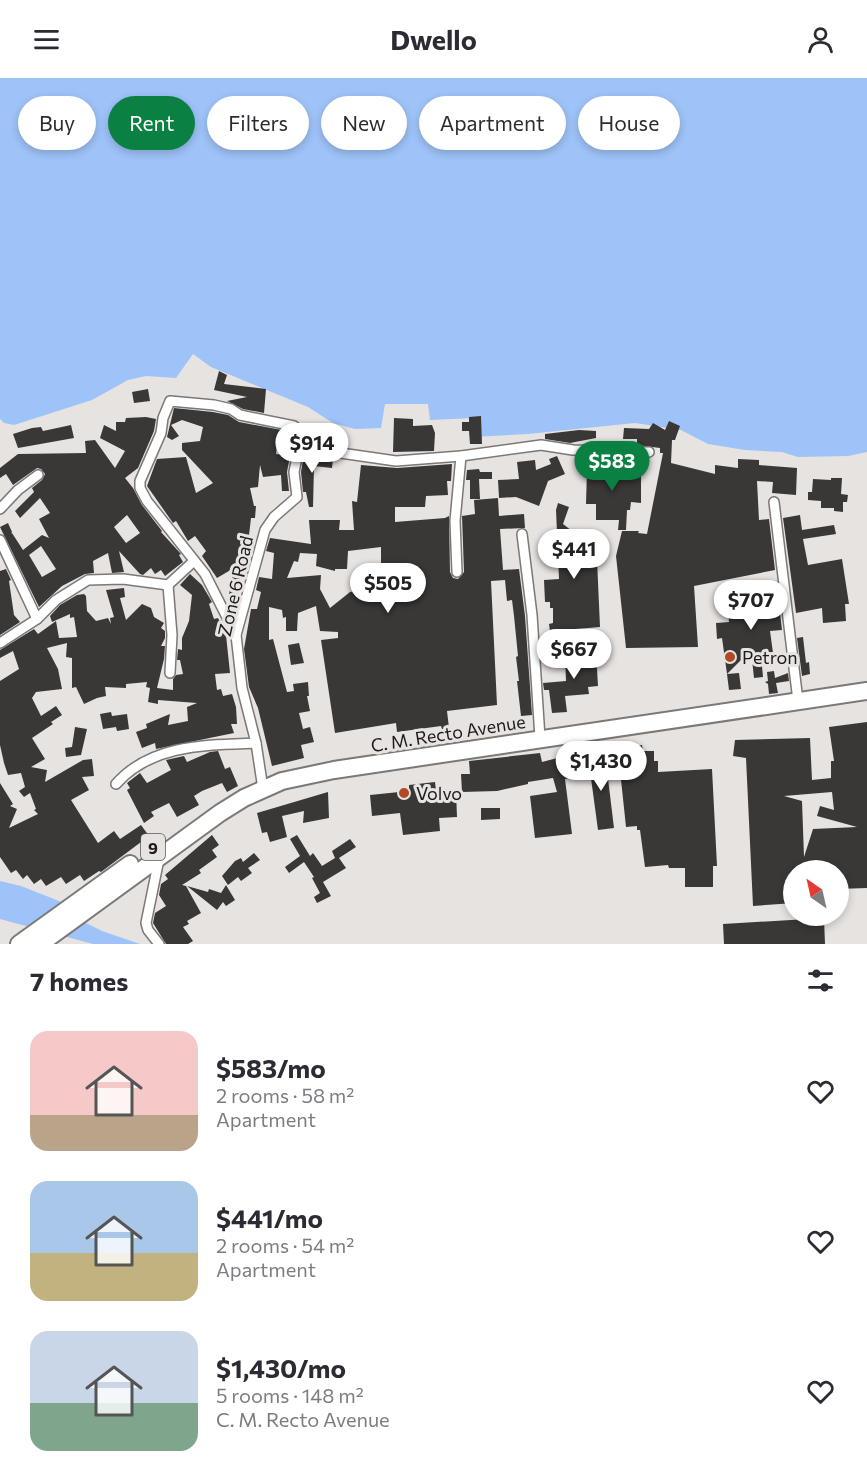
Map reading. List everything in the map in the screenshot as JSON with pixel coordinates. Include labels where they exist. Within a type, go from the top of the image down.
[{"type":"highway","name":"C. M. Recto Avenue","points":[[40,944],[154,846],[263,789],[282,782],[334,770],[867,691]]},
{"type":"highway","name":"C. M. Recto Avenue","points":[[19,944],[160,856],[220,813]]},
{"type":"street","points":[[236,635],[216,594],[194,561],[152,508],[140,488],[140,481],[160,433],[167,405],[171,401],[214,405],[231,409],[240,415],[294,426],[300,432],[299,447],[396,460],[461,456],[547,445],[573,450],[649,452]]},
{"type":"street","name":"Zone 6 Road","points":[[263,789],[256,743],[242,688],[236,635],[265,530],[274,516],[297,497],[294,472],[299,447]]},
{"type":"street","points":[[457,572],[455,521],[461,456]]},
{"type":"street","points":[[0,509],[18,490],[38,475]]},
{"type":"street","points":[[774,502],[798,701]]},
{"type":"street","points":[[522,534],[532,615],[540,738]]},
{"type":"street","points":[[0,540],[37,619]]},
{"type":"street","points":[[168,585],[194,561]]},
{"type":"street","points":[[0,643],[37,619],[56,600],[88,580],[123,579],[168,585]]},
{"type":"street","points":[[168,585],[172,635],[170,673]]},
{"type":"street","points":[[116,784],[132,768],[178,750],[198,746],[256,743]]},
{"type":"street","points":[[159,944],[147,930],[146,923],[160,856]]},
{"type":"water","points":[[0,78],[867,78],[867,452],[848,456],[798,457],[782,452],[745,450],[708,444],[681,430],[635,423],[474,437],[474,418],[430,420],[428,404],[385,404],[381,428],[355,429],[333,423],[308,407],[211,367],[193,354],[176,378],[146,376],[128,380],[92,400],[14,425],[4,423],[0,419]]},
{"type":"water","points":[[0,881],[21,886],[59,901],[86,923],[140,944],[93,944],[0,919]]},
{"type":"building","points":[[219,371],[227,375],[224,384],[266,389],[264,413],[243,409],[227,401],[247,397],[214,390]]},
{"type":"building","points":[[148,389],[150,401],[134,403],[132,392]]},
{"type":"building","points":[[174,408],[228,415],[239,422],[287,431],[286,437],[278,435],[276,454],[290,456],[287,472],[289,491],[282,491],[281,475],[263,477],[260,465],[258,487],[250,488],[254,506],[256,506],[255,518],[251,518],[246,561],[245,566],[242,565],[234,616],[228,600],[234,568],[217,578],[202,556],[206,551],[195,536],[188,541],[176,521],[173,523],[147,486],[157,459],[186,457],[196,493],[213,483],[182,450],[182,443],[200,441],[203,427],[182,420],[171,425],[179,436],[172,440],[167,437]]},
{"type":"building","points":[[481,416],[482,444],[470,444],[469,431],[462,431],[462,422],[469,422],[469,417]]},
{"type":"building","points":[[126,418],[156,419],[154,431],[138,468],[125,478],[161,532],[181,554],[179,555],[183,562],[165,576],[161,570],[155,574],[151,568],[143,575],[119,551],[124,572],[112,573],[108,553],[93,561],[94,573],[85,574],[62,586],[39,607],[0,527],[8,523],[11,534],[23,550],[42,535],[49,538],[39,519],[50,513],[40,498],[20,518],[15,511],[34,492],[32,488],[42,480],[45,474],[37,468],[13,485],[6,474],[0,478],[0,468],[18,454],[86,453],[85,441],[95,440],[115,468],[125,451],[100,438],[104,425],[116,431],[116,422],[125,422]],"holes":[[[127,515],[140,533],[126,543],[114,527]],[[41,546],[56,569],[42,577],[29,555]]]},
{"type":"building","points":[[394,418],[413,419],[413,426],[432,425],[435,433],[434,451],[393,452]]},
{"type":"building","points":[[669,421],[680,426],[675,440],[672,440],[671,463],[715,474],[715,465],[738,468],[738,459],[759,460],[759,465],[797,468],[796,495],[772,493],[773,482],[757,481],[759,520],[769,519],[775,570],[694,586],[698,647],[626,648],[616,556],[622,531],[639,531],[638,533],[647,534],[663,453],[660,453],[660,448],[637,445],[637,439],[623,439],[624,428],[649,429],[653,423],[665,430]]},
{"type":"building","points":[[71,425],[74,438],[18,448],[13,434],[32,428],[41,427],[43,431]]},
{"type":"building","points":[[579,430],[596,431],[596,438],[570,443],[545,439],[545,434]]},
{"type":"building","points":[[316,434],[343,438],[341,445],[314,442]]},
{"type":"building","points":[[304,455],[333,459],[332,468],[314,466],[313,507],[309,507],[306,492],[303,492],[301,472]]},
{"type":"building","points":[[557,456],[565,474],[548,481],[539,506],[516,497],[499,498],[498,480],[519,479],[517,462],[535,460],[536,470],[551,464],[549,459]]},
{"type":"building","points":[[452,464],[451,481],[447,481],[448,495],[426,496],[425,507],[395,507],[395,522],[449,516],[450,572],[453,578],[458,579],[464,572],[462,516],[475,514],[474,500],[498,498],[499,516],[524,514],[525,528],[500,529],[503,570],[519,569],[525,616],[532,715],[521,716],[514,616],[512,600],[507,601],[505,580],[491,581],[497,705],[447,711],[449,728],[442,729],[441,726],[397,732],[396,723],[335,733],[321,640],[338,638],[338,632],[320,631],[316,606],[298,613],[297,631],[286,631],[286,617],[283,618],[282,610],[269,607],[269,640],[273,639],[287,692],[294,691],[293,684],[308,682],[309,696],[307,696],[310,711],[299,713],[303,729],[310,727],[314,742],[301,745],[304,758],[272,766],[258,708],[249,687],[244,649],[251,609],[257,609],[261,592],[256,590],[259,577],[272,579],[274,553],[266,551],[270,538],[311,544],[309,520],[340,520],[339,530],[354,530],[352,501],[357,502],[361,465],[397,468]],"holes":[[[381,547],[381,563],[360,566],[361,575],[385,572],[386,576],[397,574],[400,591],[371,595],[370,589],[350,592],[330,608],[320,589],[321,575],[287,578],[294,561],[298,562],[300,553],[317,554],[316,566],[335,571],[335,569],[347,569],[348,551]]]},
{"type":"building","points":[[589,464],[610,465],[610,467],[624,468],[624,473],[641,474],[641,503],[631,502],[630,510],[627,510],[626,530],[618,530],[619,520],[596,520],[596,504],[586,504]]},
{"type":"building","points":[[479,469],[480,472],[492,472],[492,479],[479,479],[480,499],[470,499],[470,480],[466,480],[467,470]]},
{"type":"building","points":[[831,478],[842,478],[841,494],[848,495],[847,502],[843,502],[843,512],[834,511],[834,508],[821,508],[821,501],[808,500],[808,492],[812,492],[813,479],[831,480]]},
{"type":"building","points":[[558,503],[569,507],[563,524],[581,538],[596,537],[600,627],[550,631],[549,624],[553,623],[553,608],[550,608],[550,602],[545,602],[544,580],[559,579],[556,510]]},
{"type":"building","points":[[800,515],[802,530],[834,525],[836,534],[803,539],[808,565],[842,559],[849,604],[845,604],[846,621],[823,623],[822,608],[796,613],[783,518]]},
{"type":"building","points":[[6,569],[11,580],[9,581],[14,615],[20,622],[0,635],[0,571]]},
{"type":"building","points":[[190,574],[202,585],[212,602],[209,604],[214,619],[218,618],[226,635],[230,673],[215,674],[217,690],[221,689],[223,696],[232,694],[236,707],[237,724],[231,724],[234,733],[156,749],[155,743],[142,748],[136,732],[147,728],[146,724],[170,714],[168,725],[188,721],[187,707],[197,703],[158,700],[158,704],[148,702],[150,688],[146,687],[147,682],[126,684],[126,688],[105,687],[106,696],[84,704],[76,687],[72,688],[72,658],[66,657],[67,643],[47,648],[58,669],[62,689],[36,692],[32,698],[41,716],[56,706],[62,715],[32,738],[45,759],[31,767],[47,770],[45,782],[83,760],[92,759],[94,776],[82,777],[89,790],[71,800],[98,843],[114,831],[120,839],[141,825],[149,836],[101,872],[99,871],[84,881],[80,875],[66,884],[61,877],[46,886],[41,879],[34,884],[27,875],[23,879],[16,870],[11,873],[0,857],[0,783],[13,804],[10,806],[17,809],[9,828],[38,814],[34,810],[36,809],[30,793],[24,797],[19,791],[25,787],[21,773],[8,775],[4,763],[0,745],[0,681],[19,669],[13,651],[0,658],[0,650],[34,629],[38,634],[56,621],[59,638],[77,637],[74,617],[70,618],[70,614],[52,622],[50,616],[60,605],[77,595],[86,596],[87,611],[96,621],[108,618],[111,624],[110,618],[114,617],[106,590],[124,588],[125,597],[120,598],[126,620],[142,604],[151,608],[154,617],[164,623],[161,628],[165,631],[165,638],[161,646],[165,646],[164,659],[157,688],[173,690],[173,679],[176,675],[183,674],[180,660],[177,660],[178,649],[182,650],[182,638],[189,621],[192,595],[180,585]]},
{"type":"building","points":[[772,587],[777,587],[782,630],[770,631],[773,653],[761,655],[763,677],[754,678],[751,650],[727,674],[722,638],[717,639],[716,623],[729,622],[728,612],[738,611],[737,602],[754,601],[753,596],[773,594]]},
{"type":"building","points":[[803,637],[806,663],[809,662],[810,674],[802,676],[797,638]]},
{"type":"building","points":[[299,643],[304,663],[291,665],[288,645]]},
{"type":"building","points":[[596,652],[598,686],[588,687],[589,694],[565,696],[567,712],[552,713],[549,690],[544,690],[543,683],[566,681],[565,654]]},
{"type":"building","points":[[774,671],[775,678],[788,673],[789,681],[776,683],[778,693],[769,694],[768,684],[765,682],[768,681],[767,672]]},
{"type":"building","points":[[739,673],[741,689],[729,690],[727,674]]},
{"type":"building","points":[[111,712],[112,716],[127,714],[129,729],[117,731],[116,727],[103,729],[100,714]]},
{"type":"building","points":[[867,722],[867,888],[849,889],[849,860],[783,860],[783,904],[753,906],[746,758],[733,756],[735,740],[810,738],[812,780],[831,778],[831,761],[834,761],[829,727]],"holes":[[[832,792],[834,810],[820,806],[817,816],[857,827],[813,829],[804,857],[802,801],[784,796]]]},
{"type":"building","points":[[75,727],[87,729],[81,755],[66,757],[65,748],[72,747]]},
{"type":"building","points":[[642,745],[643,751],[654,751],[654,761],[658,761],[658,772],[712,769],[717,866],[713,866],[713,887],[685,887],[685,868],[669,868],[668,865],[645,867],[640,830],[637,830],[637,826],[626,827],[618,751]]},
{"type":"building","points":[[218,751],[225,769],[230,767],[238,786],[227,792],[222,783],[202,791],[194,796],[199,805],[177,817],[169,803],[151,812],[154,816],[144,823],[127,790],[130,788],[127,783],[140,773],[147,783],[171,770],[166,760],[184,756],[187,762]]},
{"type":"building","points":[[540,753],[542,762],[565,756],[570,778],[565,779],[572,834],[535,838],[530,796],[557,792],[553,778],[497,791],[462,792],[461,774],[470,774],[469,761]]},
{"type":"building","points":[[605,754],[614,828],[598,830],[588,756]]},
{"type":"building","points":[[435,782],[436,791],[456,791],[457,817],[439,818],[440,831],[403,835],[400,813],[372,816],[370,795],[409,791],[409,785]]},
{"type":"building","points":[[328,792],[329,818],[303,823],[304,811],[282,816],[287,837],[270,842],[267,832],[262,833],[257,813]]},
{"type":"building","points":[[481,808],[500,808],[500,819],[481,820]]},
{"type":"building","points":[[212,835],[219,845],[212,850],[217,857],[199,870],[201,873],[182,885],[186,886],[201,913],[187,921],[189,924],[183,927],[193,941],[188,944],[166,944],[153,923],[155,913],[166,906],[159,895],[161,884],[168,879],[165,875]]},
{"type":"building","points":[[297,835],[310,856],[313,853],[322,866],[335,858],[332,851],[350,839],[356,847],[339,858],[346,868],[323,882],[331,896],[317,903],[314,897],[320,893],[312,878],[314,877],[304,862],[289,873],[285,867],[300,856],[290,839]]},
{"type":"building","points":[[254,853],[260,860],[248,868],[252,873],[241,881],[238,877],[228,885],[222,876],[235,861],[241,858],[243,862]]},
{"type":"building","points":[[226,885],[235,900],[226,906],[223,902],[217,910],[187,886],[221,893]]},
{"type":"building","points":[[783,920],[783,926],[824,926],[825,944],[724,944],[723,924]]},
{"type":"place","name":"Petron","points":[[730,657]]},
{"type":"place","name":"Volvo","points":[[404,793]]}]
